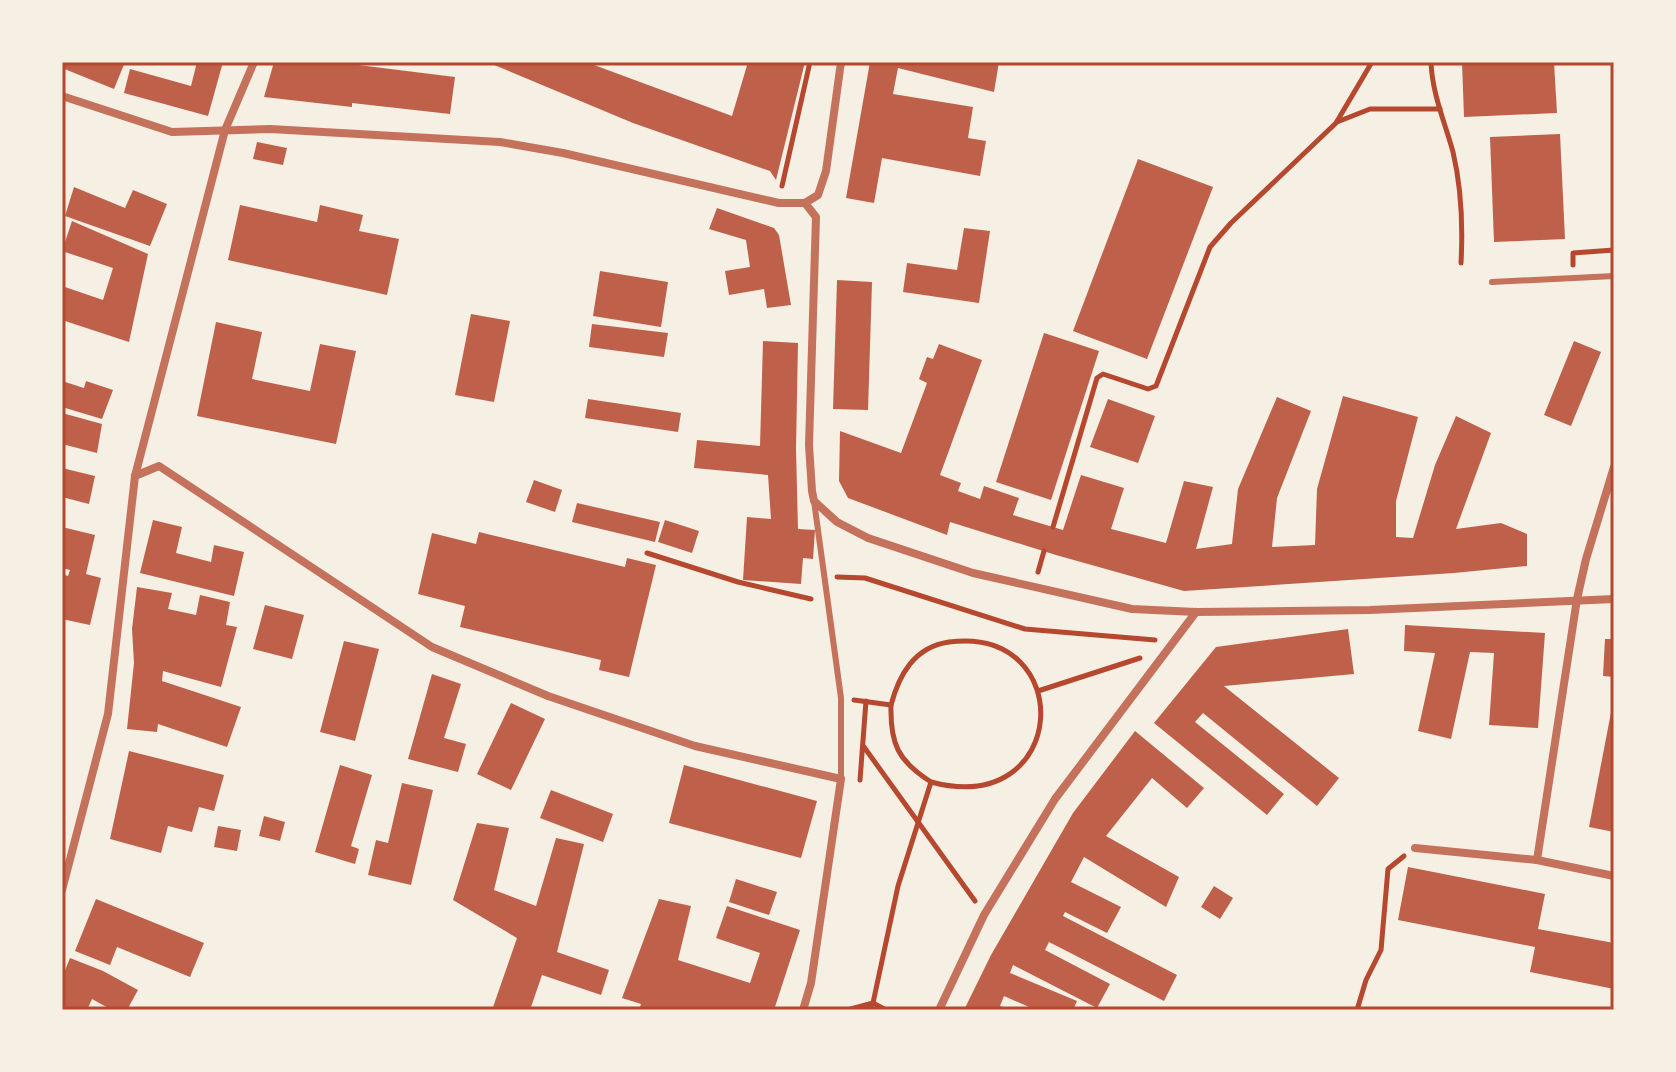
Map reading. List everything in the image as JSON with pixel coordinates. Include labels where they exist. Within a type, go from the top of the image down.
[{"type":"street","points":[[62,890],[108,714],[135,476],[225,130],[254,62]]},
{"type":"street","points":[[62,96],[172,132],[270,129],[500,142],[563,153],[779,203],[805,203],[818,195],[826,171],[841,62]]},
{"type":"street","points":[[805,203],[816,217],[809,445],[814,501],[837,522],[868,538],[973,573],[1132,609],[1196,612],[1370,610],[1614,599]]},
{"type":"street","points":[[135,476],[159,466],[432,647],[548,696],[695,746],[841,779],[811,983],[803,1010]]},
{"type":"street","points":[[1537,860],[1577,599],[1614,467]]},
{"type":"street","points":[[939,1010],[984,915],[1055,799],[1196,612]]},
{"type":"street","points":[[1415,848],[1537,860],[1614,876]]},
{"type":"lane","points":[[1492,282],[1614,276]]},
{"type":"lane","points":[[814,501],[841,698],[841,779]]},
{"type":"path","points":[[779,203],[810,62]]},
{"type":"path","points":[[1053,527],[1097,378],[1103,374],[1148,389],[1156,386],[1210,247],[1239,215],[1336,123],[1372,62]]},
{"type":"path","points":[[1431,62],[1431,77],[1453,155],[1463,210],[1461,263]]},
{"type":"path","points":[[1336,123],[1370,109],[1440,109]]},
{"type":"path","points":[[1573,253],[1614,250]]},
{"type":"path","points":[[647,553],[738,582],[828,602]]},
{"type":"path","points":[[824,576],[865,578],[1025,629],[1164,641],[1156,648]]},
{"type":"path","points":[[963,640],[984,642],[1003,649],[1019,660],[1038,691],[1040,734],[1030,754],[1015,771],[978,787],[955,789],[931,782],[913,771],[895,747],[890,727],[891,705],[897,683],[908,665],[940,643],[963,640]]},
{"type":"path","points":[[1038,691],[1148,655]]},
{"type":"path","points":[[866,701],[891,705]]},
{"type":"path","points":[[842,729],[863,745],[984,915]]},
{"type":"path","points":[[869,1010],[898,886],[931,782]]},
{"type":"path","points":[[1357,1010],[1366,980],[1381,950],[1388,869],[1415,848]]},
{"type":"path","points":[[847,1010],[873,1003],[886,1010]]},
{"type":"building","points":[[62,62],[125,62],[114,89],[62,68]]},
{"type":"building","points":[[197,62],[223,62],[208,116],[124,93],[130,69],[191,86]]},
{"type":"building","points":[[274,62],[334,62],[455,77],[450,114],[264,97]]},
{"type":"building","points":[[487,62],[586,62],[732,116],[748,62],[805,62],[776,180],[770,171],[633,123]]},
{"type":"building","points":[[870,62],[999,62],[994,92],[898,68],[893,94],[973,107],[968,138],[986,141],[980,176],[882,158],[874,203],[846,198]]},
{"type":"building","points":[[1462,62],[1554,62],[1557,113],[1464,117]]},
{"type":"building","points":[[1560,134],[1565,239],[1494,242],[1490,137]]},
{"type":"building","points":[[257,142],[287,148],[283,165],[253,159]]},
{"type":"building","points":[[1138,159],[1213,187],[1147,359],[1073,331]]},
{"type":"building","points":[[74,187],[125,208],[133,190],[167,204],[150,246],[65,216]]},
{"type":"building","points":[[240,205],[317,222],[320,205],[363,215],[359,231],[399,239],[387,295],[228,260]]},
{"type":"building","points":[[717,208],[774,228],[779,235],[791,305],[767,308],[764,289],[729,295],[725,271],[750,267],[746,240],[709,229]]},
{"type":"building","points":[[72,221],[148,254],[129,342],[62,320],[62,286],[103,300],[113,268],[62,251]]},
{"type":"building","points":[[964,228],[990,231],[979,303],[903,292],[907,263],[957,270]]},
{"type":"building","points":[[600,271],[668,282],[661,327],[593,316]]},
{"type":"building","points":[[837,280],[872,282],[868,410],[833,409]]},
{"type":"building","points":[[471,314],[510,321],[494,402],[455,395]]},
{"type":"building","points":[[216,322],[262,332],[252,379],[310,391],[320,344],[356,351],[336,444],[197,416]]},
{"type":"building","points":[[592,324],[668,333],[664,357],[589,347]]},
{"type":"building","points":[[1044,333],[1099,351],[1051,500],[996,482]]},
{"type":"building","points":[[763,341],[798,343],[798,529],[815,530],[813,559],[803,558],[801,584],[743,580],[747,517],[771,519],[768,475],[694,468],[697,440],[760,446]]},
{"type":"building","points":[[1574,341],[1601,352],[1571,426],[1544,415]]},
{"type":"building","points":[[939,344],[982,360],[940,475],[961,483],[958,491],[980,499],[984,486],[1019,498],[1013,515],[1063,530],[1081,475],[1124,488],[1111,529],[1166,543],[1184,481],[1213,487],[1196,549],[1232,544],[1238,489],[1277,397],[1311,411],[1277,498],[1272,547],[1315,545],[1317,489],[1343,396],[1418,417],[1396,501],[1396,537],[1413,538],[1435,465],[1456,416],[1491,433],[1456,529],[1501,523],[1527,534],[1527,566],[1184,591],[950,522],[947,535],[848,498],[839,481],[840,431],[901,453],[927,383],[919,379],[927,357],[933,359]]},
{"type":"building","points":[[62,381],[84,388],[86,381],[113,390],[102,419],[62,407]]},
{"type":"building","points":[[588,399],[681,413],[678,432],[585,418]]},
{"type":"building","points":[[1108,399],[1155,416],[1138,463],[1090,447]]},
{"type":"building","points":[[62,413],[102,424],[97,453],[62,444]]},
{"type":"building","points":[[62,468],[95,476],[89,504],[62,497]]},
{"type":"building","points":[[534,480],[562,490],[555,512],[526,502]]},
{"type":"building","points":[[577,503],[660,522],[655,542],[572,522]]},
{"type":"building","points":[[153,520],[182,527],[176,553],[211,562],[214,545],[244,552],[234,596],[140,573]]},
{"type":"building","points":[[665,520],[699,531],[692,553],[658,542]]},
{"type":"building","points":[[62,527],[95,535],[86,574],[101,578],[90,625],[62,619],[62,574],[68,576],[70,570],[62,568]]},
{"type":"building","points":[[479,532],[625,567],[627,558],[656,565],[629,677],[599,670],[601,660],[460,627],[465,606],[418,594],[432,533],[476,544]]},
{"type":"building","points":[[137,587],[172,593],[168,609],[196,615],[200,595],[230,602],[226,625],[237,627],[221,687],[163,671],[162,681],[241,707],[227,747],[158,724],[157,732],[127,729]]},
{"type":"building","points":[[265,605],[304,615],[292,659],[253,649]]},
{"type":"building","points":[[1405,625],[1545,633],[1538,728],[1489,725],[1494,653],[1470,652],[1451,739],[1418,731],[1435,653],[1404,651]]},
{"type":"building","points":[[1348,629],[1354,674],[1224,686],[1339,778],[1317,806],[1203,713],[1195,722],[1284,794],[1267,815],[1154,723],[1216,647]]},
{"type":"building","points":[[1605,639],[1614,639],[1614,677],[1603,676]]},
{"type":"building","points":[[344,641],[379,649],[355,741],[320,732]]},
{"type":"building","points":[[432,674],[461,684],[444,738],[466,744],[458,772],[408,759]]},
{"type":"building","points":[[1614,702],[1614,832],[1589,827]]},
{"type":"building","points":[[511,703],[545,719],[511,790],[477,774]]},
{"type":"building","points":[[1135,731],[1204,788],[1187,808],[1152,778],[1106,836],[1179,877],[1166,907],[1084,857],[1071,882],[1121,907],[1107,933],[1065,912],[1063,916],[1177,975],[1164,1001],[1049,942],[1045,950],[1110,984],[1097,1008],[1013,965],[1010,973],[1077,1001],[1073,1010],[1036,1010],[1004,996],[1000,1006],[1010,1010],[964,1010],[991,955],[1073,813]]},
{"type":"building","points":[[129,751],[224,775],[214,811],[199,807],[192,832],[168,826],[161,853],[110,839]]},
{"type":"building","points":[[340,765],[372,775],[351,846],[359,849],[355,864],[315,852]]},
{"type":"building","points":[[684,765],[817,801],[801,858],[669,823]]},
{"type":"building","points":[[402,783],[433,790],[411,885],[368,875],[376,840],[388,843]]},
{"type":"building","points":[[551,790],[613,814],[603,842],[540,818]]},
{"type":"building","points":[[264,816],[285,822],[280,841],[259,836]]},
{"type":"building","points":[[477,823],[509,828],[494,890],[536,906],[556,838],[584,844],[557,952],[609,970],[601,995],[542,975],[530,1010],[492,1010],[517,938],[453,900]]},
{"type":"building","points":[[218,826],[241,830],[237,851],[214,847]]},
{"type":"building","points":[[1408,867],[1545,894],[1538,929],[1614,943],[1614,989],[1530,972],[1535,947],[1398,920]]},
{"type":"building","points":[[736,879],[777,892],[769,915],[729,902]]},
{"type":"building","points":[[1214,886],[1233,898],[1220,919],[1201,907]]},
{"type":"building","points":[[96,899],[204,943],[190,977],[117,947],[110,965],[75,951]]},
{"type":"building","points":[[659,899],[691,906],[678,960],[750,983],[760,953],[716,938],[727,906],[800,930],[774,1010],[639,1010],[641,1004],[622,998]]},
{"type":"building","points":[[70,958],[138,990],[127,1010],[112,1010],[92,999],[87,1010],[62,1010],[62,978]]}]
